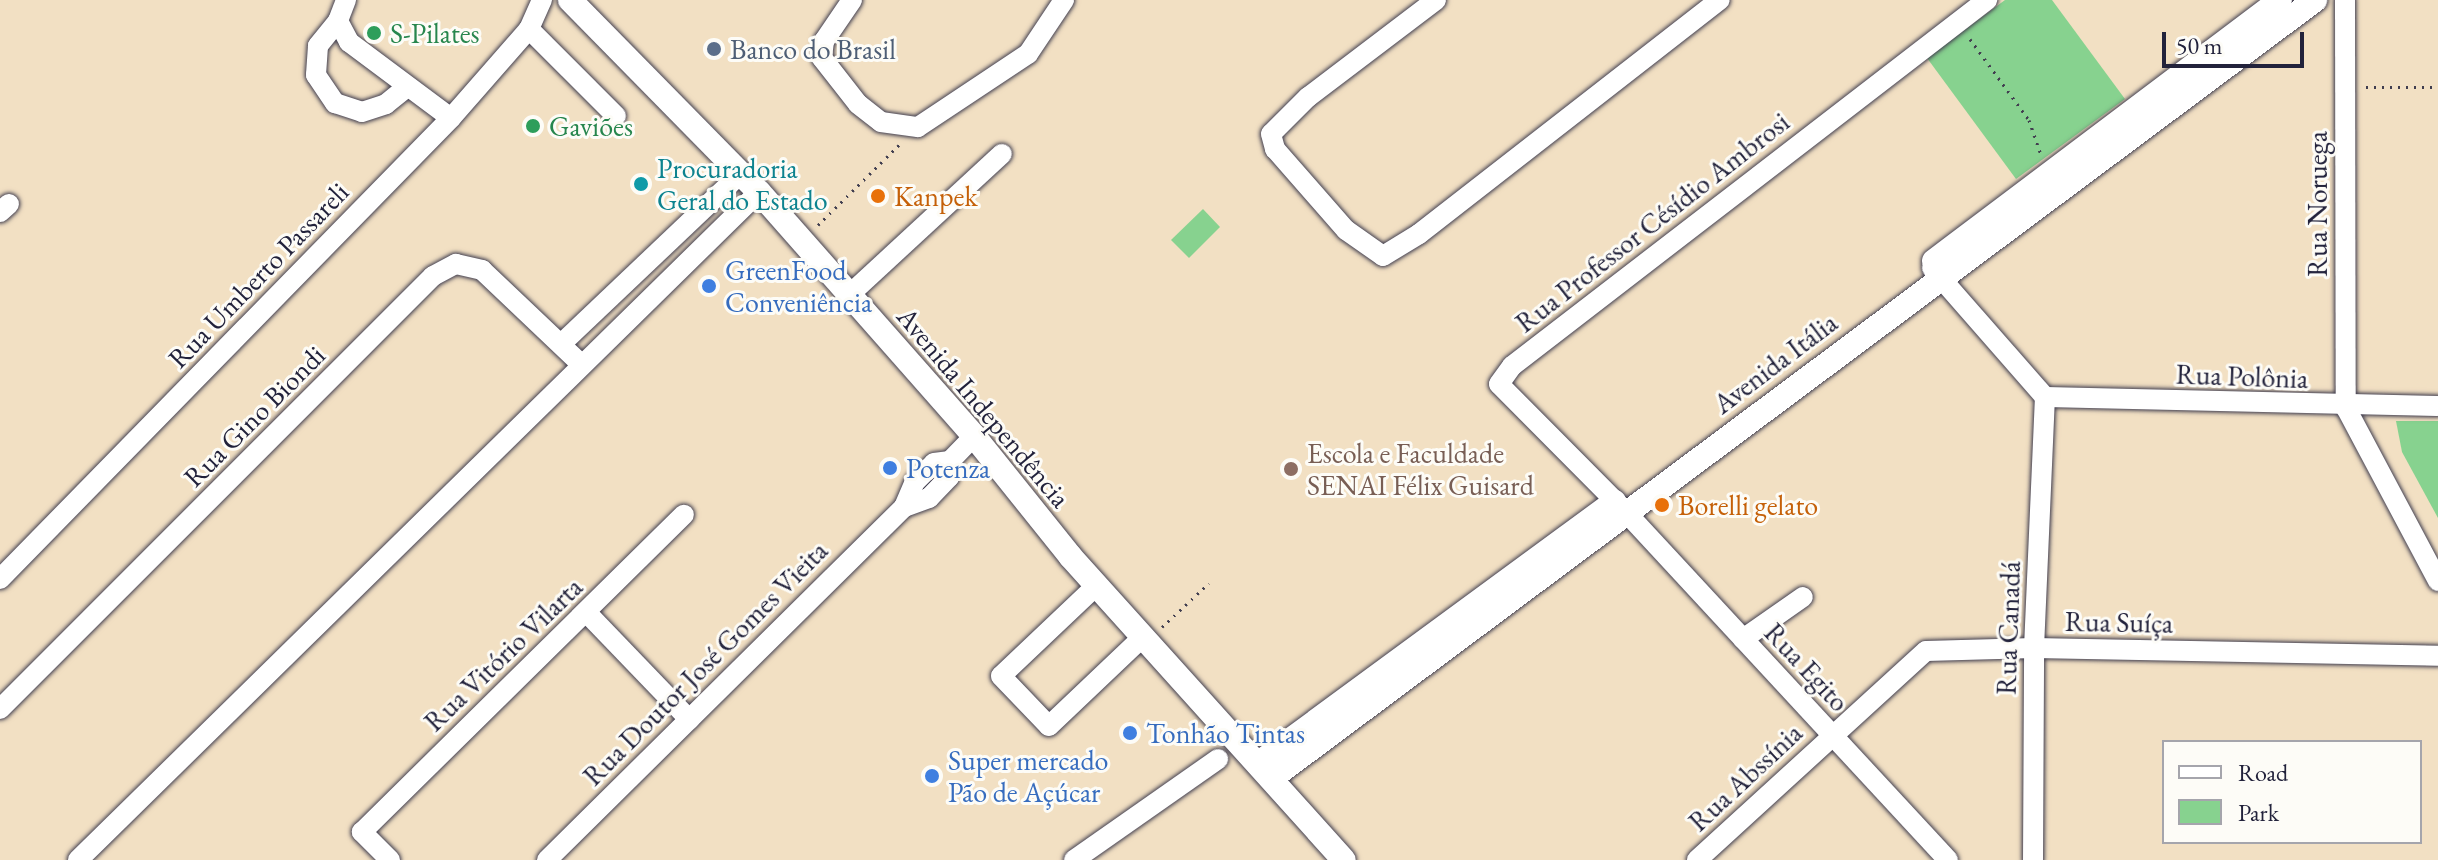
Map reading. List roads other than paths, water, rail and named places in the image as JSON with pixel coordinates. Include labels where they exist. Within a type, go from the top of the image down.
[{"type":"main road","name":"Avenida Independência","points":[[570,0],[759,192],[974,436],[1097,585],[1344,860]]},
{"type":"main road","name":"Avenida Itália","points":[[1935,271],[2049,176],[2280,0]]},
{"type":"main road","name":"Avenida Itália","points":[[1266,770],[1935,271],[2315,0]]},
{"type":"street","points":[[346,0],[338,21],[318,46],[316,75],[335,103],[362,112],[386,104],[408,86]]},
{"type":"street","name":"Rua Umberto Passareli","points":[[0,579],[451,118],[529,29],[542,0]]},
{"type":"street","points":[[852,0],[824,41],[822,58],[858,104],[881,122],[918,127],[1028,54],[1064,0]]},
{"type":"street","points":[[1436,0],[1308,97],[1271,134],[1275,149],[1371,251],[1383,256],[1419,234],[1720,0]]},
{"type":"street","name":"Rua Professor Césídio Ambrosi","points":[[1621,506],[1499,384],[1512,366],[1987,0]]},
{"type":"street","name":"Rua Noruega","points":[[2345,0],[2346,408]]},
{"type":"street","points":[[338,21],[349,42],[451,118]]},
{"type":"street","points":[[529,29],[616,116]]},
{"type":"street","points":[[849,295],[1002,154]]},
{"type":"street","points":[[561,344],[741,173]]},
{"type":"street","points":[[78,860],[580,363],[759,192]]},
{"type":"street","points":[[654,256],[674,276]]},
{"type":"street","name":"Rua Gino Biondi","points":[[0,709],[433,276],[456,264],[482,270],[580,363]]},
{"type":"street","points":[[1935,271],[2045,397]]},
{"type":"street","name":"Rua Polônia","points":[[2045,397],[2346,408],[2438,406]]},
{"type":"street","name":"Rua Canadá","points":[[2033,860],[2034,648],[2045,397]]},
{"type":"street","points":[[2346,408],[2438,581]]},
{"type":"street","name":"Rua Doutor José Gomes Vieita","points":[[547,860],[904,507],[914,483],[934,463],[950,461],[974,436]]},
{"type":"street","name":"Rua Egito","points":[[1621,506],[1948,860]]},
{"type":"street","name":"Rua Vitório Vilarta","points":[[390,860],[362,832],[684,515]]},
{"type":"street","points":[[1097,585],[1001,676],[1049,726],[1146,638]]},
{"type":"street","points":[[1743,639],[1803,597]]},
{"type":"street","points":[[586,612],[689,719]]},
{"type":"street","name":"Rua Suíça","points":[[1831,735],[1926,651],[2034,648],[2438,656]]},
{"type":"street","name":"Rua Abssínia","points":[[1697,860],[1831,735]]},
{"type":"street","points":[[1074,860],[1218,759]]},
{"type":"place","name":"S-Pilates","points":[[374,33]]},
{"type":"place","name":"Banco do Brasil","points":[[714,49]]},
{"type":"place","name":"Gaviões","points":[[533,126]]},
{"type":"place","name":"Procuradoria Geral do Estado","points":[[641,184]]},
{"type":"place","name":"Kanpek","points":[[878,196]]},
{"type":"place","name":"GreenFood Conveniência","points":[[709,286]]},
{"type":"place","name":"Potenza","points":[[890,468]]},
{"type":"place","name":"Escola e Faculdade SENAI Félix Guisard","points":[[1291,469]]},
{"type":"place","name":"Borelli gelato","points":[[1662,505]]},
{"type":"place","name":"Tonhão Tintas","points":[[1130,733]]},
{"type":"place","name":"Super mercado Pão de Açúcar","points":[[932,776]]}]
